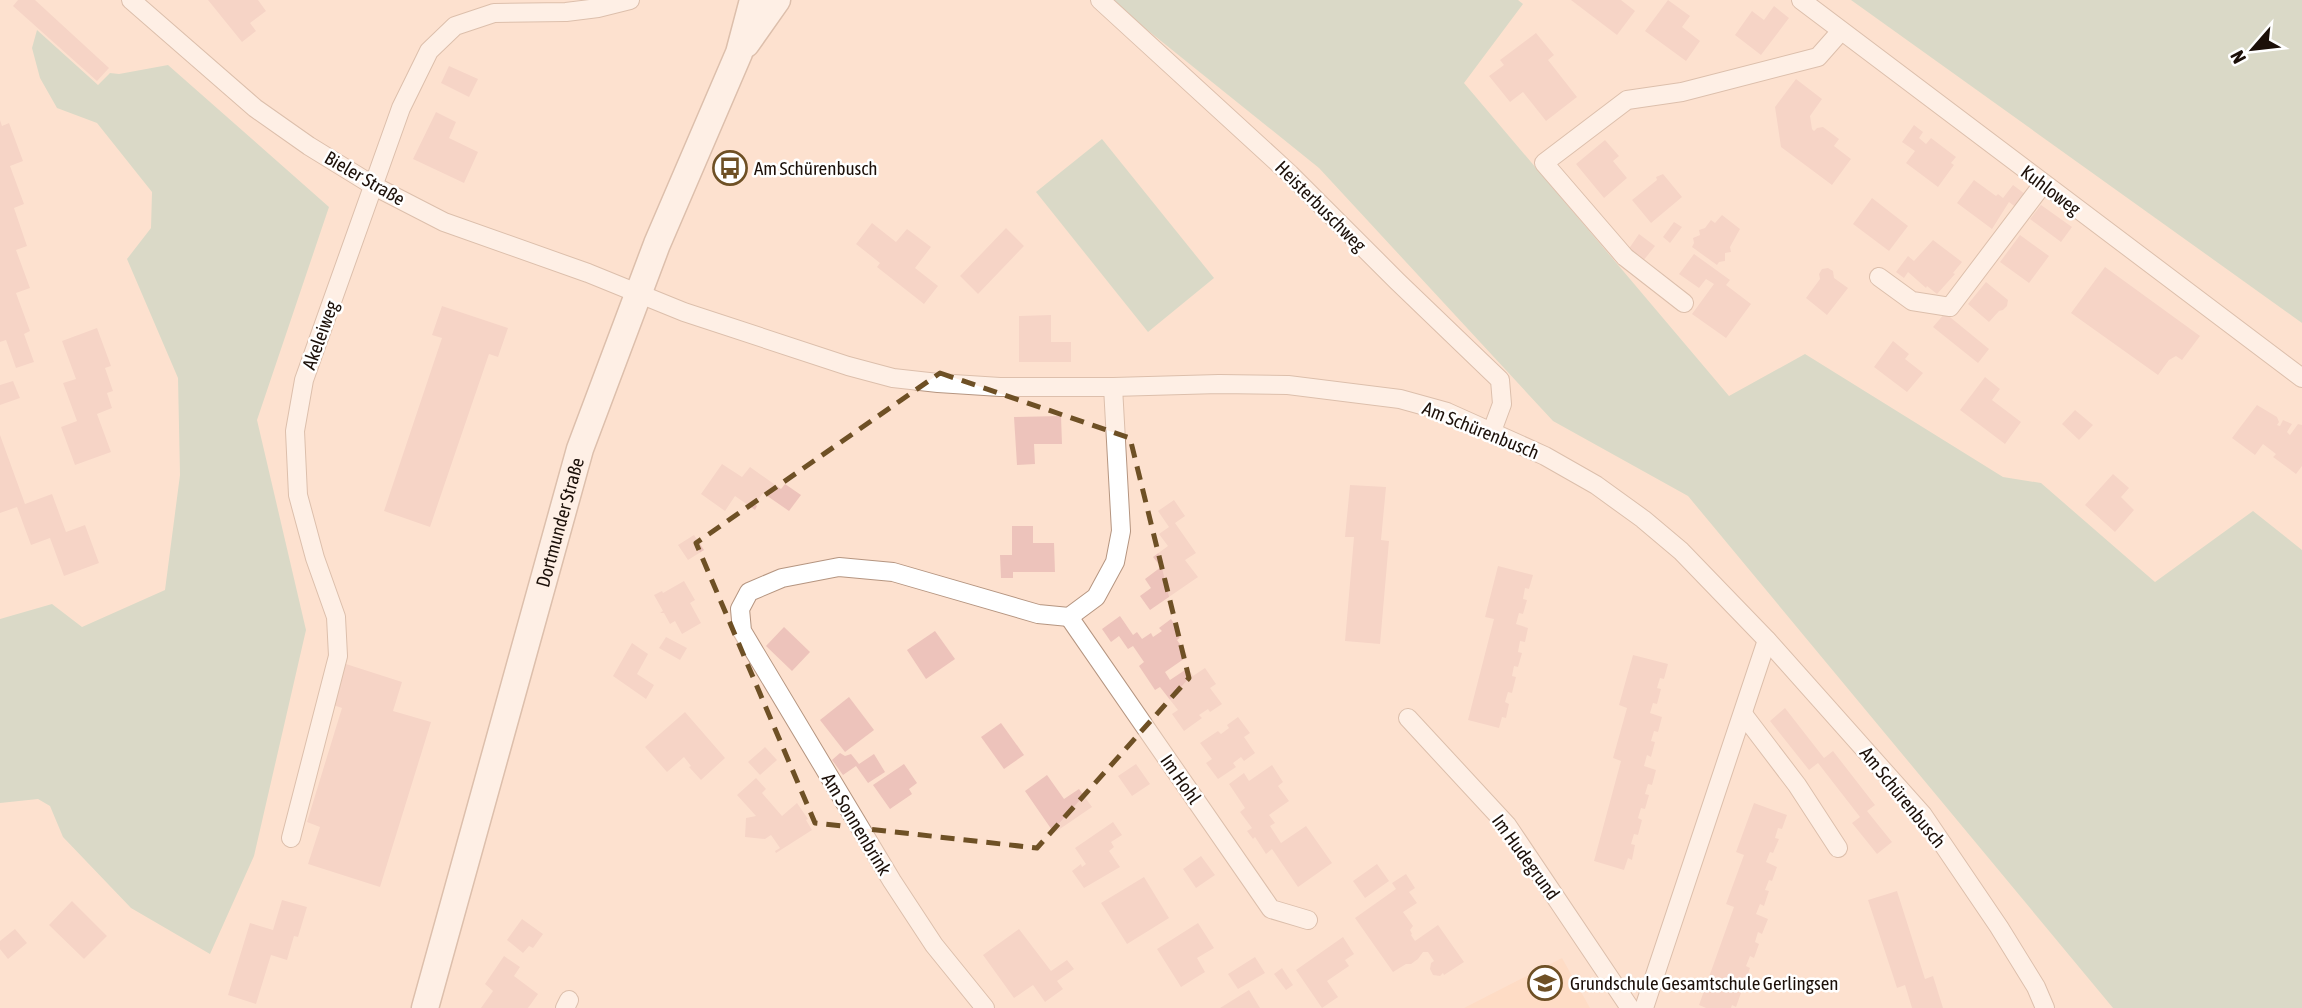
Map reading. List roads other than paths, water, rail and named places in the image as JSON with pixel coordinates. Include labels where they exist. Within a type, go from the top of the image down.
[{"type":"main road","name":"Dortmunder Straße","points":[[425,1008],[580,449],[637,293],[739,53],[753,0]]},
{"type":"main road","name":"Dortmunder Straße","points":[[739,53],[777,0]]},
{"type":"street","name":"Bieler Straße","points":[[131,0],[254,108],[374,186],[444,222],[637,293]]},
{"type":"street","name":"Akeleiweg","points":[[291,838],[338,656],[336,617],[315,558],[298,495],[295,430],[304,380],[401,108],[429,51],[455,26],[494,13],[566,12],[630,0]]},
{"type":"street","name":"Heisterbuschweg","points":[[1100,0],[1290,174],[1500,380],[1502,404],[1492,431]]},
{"type":"street","name":"Kuhloweg","points":[[1801,0],[2302,378]]},
{"type":"street","points":[[1684,303],[1625,257],[1544,163],[1627,100],[1682,92],[1818,57],[1841,31]]},
{"type":"street","points":[[1879,277],[1912,301],[1950,307],[2043,184]]},
{"type":"street","name":"Am Schürenbusch","points":[[637,293],[694,315],[848,366],[893,378],[1000,387],[1288,385],[1400,400],[1447,412],[1545,456],[1596,485],[1643,519],[1681,551],[1767,640],[1923,815],[1999,927],[2036,987],[2045,1008]]},
{"type":"street","points":[[1069,617],[1096,597],[1115,562],[1119,542],[1121,531],[1113,387]]},
{"type":"street","name":"Am Sonnenbrink","points":[[985,1008],[934,945],[899,891],[741,631],[740,609],[749,592],[782,578],[839,567],[893,572],[1038,614],[1069,617]]},
{"type":"street","name":"Im Hohl","points":[[1069,617],[1271,909],[1308,920]]},
{"type":"street","points":[[1644,1008],[1767,640]]},
{"type":"street","points":[[1743,714],[1797,785],[1838,848]]},
{"type":"street","name":"Im Hudegrund","points":[[1408,718],[1507,825],[1630,1008]]},
{"type":"place","name":"Am Schürenbusch","points":[[730,168]]},
{"type":"place","name":"Grundschule Gesamtschule Gerlingsen","points":[[1545,983]]}]
